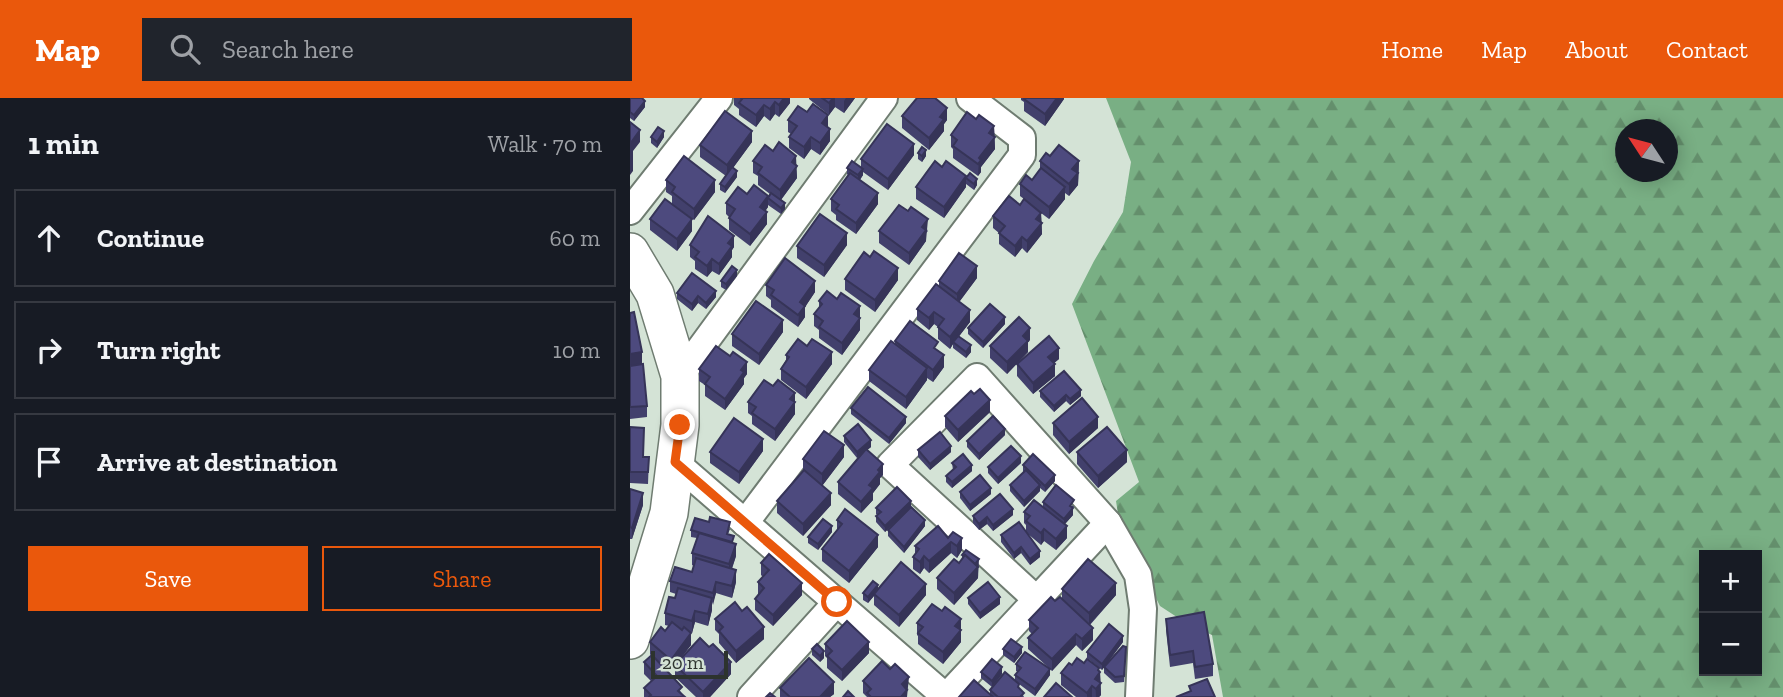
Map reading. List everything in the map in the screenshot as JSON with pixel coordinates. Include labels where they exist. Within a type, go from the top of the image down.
[{"type":"street","points":[[630,211],[719,98]]},
{"type":"street","points":[[680,376],[884,98]]},
{"type":"street","points":[[746,523],[1021,155],[1022,138],[970,98]]},
{"type":"street","points":[[630,252],[655,294],[680,376],[680,425],[669,513],[630,640]]},
{"type":"street","points":[[1036,599],[890,464],[978,377],[1108,523],[1138,575],[1143,609],[1139,697]]},
{"type":"street","points":[[675,462],[946,697],[1108,523]]},
{"type":"street","points":[[751,697],[837,602]]},
{"type":"green space","points":[[1106,98],[1783,98],[1783,697],[1223,697],[1212,635],[1186,623],[1160,606],[1120,527],[1116,501],[1139,482],[1072,304],[1123,212],[1131,162]]},
{"type":"building","points":[[630,98],[642,98],[645,101],[634,115],[630,112]]},
{"type":"building","points":[[741,98],[784,98],[779,105],[775,102],[770,109],[764,105],[756,115],[739,103]]},
{"type":"building","points":[[917,98],[935,98],[947,108],[940,117],[944,119],[929,138],[902,116]]},
{"type":"building","points":[[1025,98],[1057,98],[1045,114]]},
{"type":"building","points":[[813,104],[828,115],[822,123],[830,129],[820,143],[811,137],[804,147],[789,137],[797,126],[788,120],[798,106],[807,112]]},
{"type":"building","points":[[725,111],[752,131],[727,165],[700,145]]},
{"type":"building","points":[[967,112],[976,119],[979,115],[994,126],[989,133],[995,137],[979,158],[981,160],[978,164],[953,146],[957,140],[951,135]]},
{"type":"building","points":[[630,122],[640,130],[630,144]]},
{"type":"building","points":[[887,124],[914,144],[888,179],[861,159]]},
{"type":"building","points":[[658,127],[664,131],[657,142],[651,137]]},
{"type":"building","points":[[779,142],[796,156],[792,162],[797,166],[780,190],[758,173],[762,167],[753,161],[765,145],[773,151]]},
{"type":"building","points":[[1059,145],[1079,161],[1072,169],[1078,173],[1069,184],[1040,161],[1046,153],[1050,156]]},
{"type":"building","points":[[922,147],[926,150],[922,156],[918,153]]},
{"type":"building","points":[[684,156],[715,180],[694,209],[672,192],[675,187],[666,180]]},
{"type":"building","points":[[852,161],[863,169],[858,175],[847,168]]},
{"type":"building","points":[[935,161],[942,167],[946,161],[966,176],[944,207],[916,187]]},
{"type":"building","points":[[732,167],[737,171],[725,187],[720,184]]},
{"type":"building","points":[[1041,168],[1065,187],[1049,207],[1020,184],[1026,175],[1032,180]]},
{"type":"building","points":[[850,173],[878,193],[856,223],[836,209],[839,205],[831,199]]},
{"type":"building","points":[[970,173],[977,179],[974,184],[966,178]]},
{"type":"building","points":[[754,185],[768,196],[760,207],[767,212],[750,234],[729,218],[735,209],[726,203],[738,187],[747,194]]},
{"type":"building","points":[[771,193],[785,203],[781,208],[768,198]]},
{"type":"building","points":[[1009,196],[1020,205],[1024,199],[1041,213],[1036,219],[1042,223],[1027,241],[1022,237],[1015,246],[999,233],[1005,226],[993,216]]},
{"type":"building","points":[[665,199],[692,219],[677,239],[650,219]]},
{"type":"building","points":[[899,205],[908,211],[911,207],[928,219],[922,227],[926,230],[909,253],[879,231]]},
{"type":"building","points":[[820,214],[847,233],[824,265],[797,246]]},
{"type":"building","points":[[708,216],[734,236],[728,243],[732,246],[719,264],[712,259],[707,266],[695,257],[699,252],[690,245]]},
{"type":"building","points":[[874,251],[898,268],[875,300],[845,279],[864,252],[870,257]]},
{"type":"building","points":[[959,253],[977,266],[957,294],[939,281]]},
{"type":"building","points":[[785,258],[815,281],[800,302],[805,306],[798,315],[771,295],[774,290],[766,285]]},
{"type":"building","points":[[732,266],[737,270],[726,284],[721,281]]},
{"type":"building","points":[[692,273],[716,291],[706,303],[698,296],[692,304],[677,293]]},
{"type":"building","points":[[936,284],[970,310],[950,337],[938,327],[944,319],[934,312],[929,318],[917,309]]},
{"type":"building","points":[[827,291],[837,299],[841,293],[860,306],[854,314],[860,318],[842,343],[819,327],[823,321],[814,314]]},
{"type":"building","points":[[756,301],[783,320],[759,354],[732,334]]},
{"type":"building","points":[[990,304],[1005,317],[983,342],[968,328]]},
{"type":"building","points":[[634,312],[642,352],[630,354],[630,313]]},
{"type":"building","points":[[1019,317],[1030,328],[1023,336],[1028,341],[1007,362],[990,346]]},
{"type":"building","points":[[910,321],[938,342],[934,348],[944,355],[933,370],[895,341]]},
{"type":"building","points":[[958,336],[971,345],[966,352],[953,342]]},
{"type":"building","points":[[1049,336],[1059,348],[1048,357],[1055,364],[1033,383],[1017,364]]},
{"type":"building","points":[[798,339],[807,346],[812,339],[832,352],[806,387],[781,369],[789,357],[786,355]]},
{"type":"building","points":[[891,341],[927,368],[906,397],[869,370]]},
{"type":"building","points":[[716,346],[730,356],[733,352],[747,362],[741,370],[744,372],[725,399],[705,384],[710,377],[699,369]]},
{"type":"building","points":[[643,364],[647,406],[630,407],[630,366]]},
{"type":"building","points":[[1064,371],[1081,390],[1070,399],[1066,395],[1054,406],[1040,391]]},
{"type":"building","points":[[764,380],[773,386],[778,380],[795,393],[790,399],[795,402],[775,429],[752,413],[756,407],[748,402]]},
{"type":"building","points":[[868,387],[906,417],[889,438],[851,408]]},
{"type":"building","points":[[980,389],[990,400],[958,430],[945,416],[971,391],[974,394]]},
{"type":"building","points":[[1082,398],[1098,417],[1069,442],[1053,423]]},
{"type":"building","points":[[993,416],[1005,429],[979,454],[967,441]]},
{"type":"building","points":[[734,418],[763,439],[739,472],[710,452]]},
{"type":"building","points":[[858,424],[871,440],[857,452],[844,436]]},
{"type":"building","points":[[630,427],[644,428],[643,457],[649,457],[648,472],[630,472]]},
{"type":"building","points":[[1107,427],[1127,450],[1098,476],[1077,452]]},
{"type":"building","points":[[824,431],[844,445],[822,474],[803,459]]},
{"type":"building","points":[[940,432],[951,446],[930,464],[918,450]]},
{"type":"building","points":[[1011,446],[1021,456],[998,478],[988,467]]},
{"type":"building","points":[[866,449],[883,464],[869,485],[873,488],[861,502],[838,482]]},
{"type":"building","points":[[963,454],[972,465],[952,482],[946,476],[956,467],[952,463]]},
{"type":"building","points":[[1033,454],[1055,475],[1045,486],[1023,465]]},
{"type":"building","points":[[804,470],[831,493],[803,524],[777,501]]},
{"type":"building","points":[[1026,470],[1040,485],[1024,501],[1010,485]]},
{"type":"building","points":[[980,475],[991,488],[970,505],[960,492]]},
{"type":"building","points":[[1056,485],[1074,500],[1070,506],[1073,508],[1064,519],[1043,502]]},
{"type":"building","points":[[897,487],[911,501],[885,526],[876,516],[881,512],[876,508]]},
{"type":"building","points":[[630,489],[643,493],[632,528],[630,527]]},
{"type":"building","points":[[1000,494],[1013,509],[993,525],[987,517],[979,524],[973,516]]},
{"type":"building","points":[[1034,500],[1067,526],[1056,539],[1044,529],[1041,533],[1026,521],[1030,516],[1024,512]]},
{"type":"building","points":[[911,507],[925,520],[904,547],[888,530]]},
{"type":"building","points":[[845,509],[878,535],[849,571],[822,549],[842,524],[837,520]]},
{"type":"building","points":[[710,517],[730,522],[727,534],[734,536],[732,542],[691,530],[695,518],[709,522]]},
{"type":"building","points":[[823,519],[832,526],[818,544],[808,537]]},
{"type":"building","points":[[1019,522],[1040,551],[1030,559],[1021,547],[1014,553],[1001,535]]},
{"type":"building","points":[[938,526],[948,538],[953,532],[962,538],[957,546],[951,542],[929,561],[924,556],[920,562],[913,557],[919,549],[915,546]]},
{"type":"building","points":[[699,533],[736,544],[729,564],[692,553]]},
{"type":"building","points":[[966,550],[979,559],[975,564],[962,555]]},
{"type":"building","points":[[769,554],[802,583],[773,615],[755,599],[764,588],[758,582],[769,570],[761,563]]},
{"type":"building","points":[[965,555],[978,567],[954,593],[937,578],[954,559],[959,563]]},
{"type":"building","points":[[696,558],[736,570],[732,586],[716,582],[713,593],[670,581],[675,567],[692,572]]},
{"type":"building","points":[[1088,559],[1116,583],[1089,613],[1062,589]]},
{"type":"building","points":[[901,562],[926,584],[899,615],[874,594]]},
{"type":"building","points":[[873,581],[878,585],[868,597],[863,593]]},
{"type":"building","points":[[988,582],[1000,597],[980,613],[968,598]]},
{"type":"building","points":[[678,588],[712,598],[708,614],[695,611],[692,621],[665,613],[669,597],[675,598]]},
{"type":"building","points":[[1051,597],[1055,601],[1060,597],[1093,628],[1082,639],[1076,634],[1052,659],[1028,638],[1038,628],[1029,620]]},
{"type":"building","points":[[735,602],[742,611],[747,607],[764,627],[736,651],[719,631],[723,627],[715,619]]},
{"type":"building","points":[[932,604],[942,611],[945,607],[961,619],[955,626],[961,630],[943,652],[918,633],[923,627],[917,623]]},
{"type":"building","points":[[1204,612],[1213,664],[1195,667],[1193,651],[1170,655],[1166,619]]},
{"type":"building","points":[[847,621],[869,642],[842,670],[827,656],[832,651],[825,644]]},
{"type":"building","points":[[672,622],[691,633],[671,660],[650,642],[661,627],[665,631]]},
{"type":"building","points":[[1109,624],[1123,636],[1102,664],[1087,652]]},
{"type":"building","points":[[700,638],[709,647],[713,644],[731,662],[703,692],[675,665]]},
{"type":"building","points":[[1011,639],[1022,647],[1014,657],[1003,649]]},
{"type":"building","points":[[817,644],[824,651],[820,656],[812,649]]},
{"type":"building","points":[[1123,646],[1126,647],[1124,676],[1115,677],[1104,667]]},
{"type":"building","points":[[1025,652],[1050,669],[1035,689],[1015,675],[1021,668],[1016,664]]},
{"type":"building","points":[[652,655],[682,687],[678,691],[685,697],[649,697],[651,695],[644,688],[657,676],[644,662]]},
{"type":"building","points":[[809,658],[834,682],[820,697],[790,697],[780,688]]},
{"type":"building","points":[[1077,658],[1084,663],[1087,659],[1099,668],[1100,672],[1095,679],[1101,683],[1096,689],[1092,686],[1087,693],[1061,673]]},
{"type":"building","points":[[992,659],[1002,667],[992,681],[981,672]]},
{"type":"building","points":[[882,661],[890,669],[895,664],[909,677],[902,684],[907,690],[901,697],[871,697],[867,693],[871,689],[863,681]]},
{"type":"building","points":[[1005,672],[1019,684],[1018,687],[1024,693],[1020,697],[998,697],[990,690]]},
{"type":"building","points":[[1207,679],[1215,697],[1176,697],[1191,691],[1189,686]]},
{"type":"building","points":[[974,680],[993,697],[959,697]]},
{"type":"building","points":[[1056,683],[1072,697],[1044,697]]},
{"type":"building","points":[[848,691],[854,697],[843,697]]},
{"type":"route","points":[[680,425],[675,462],[837,602]]}]
